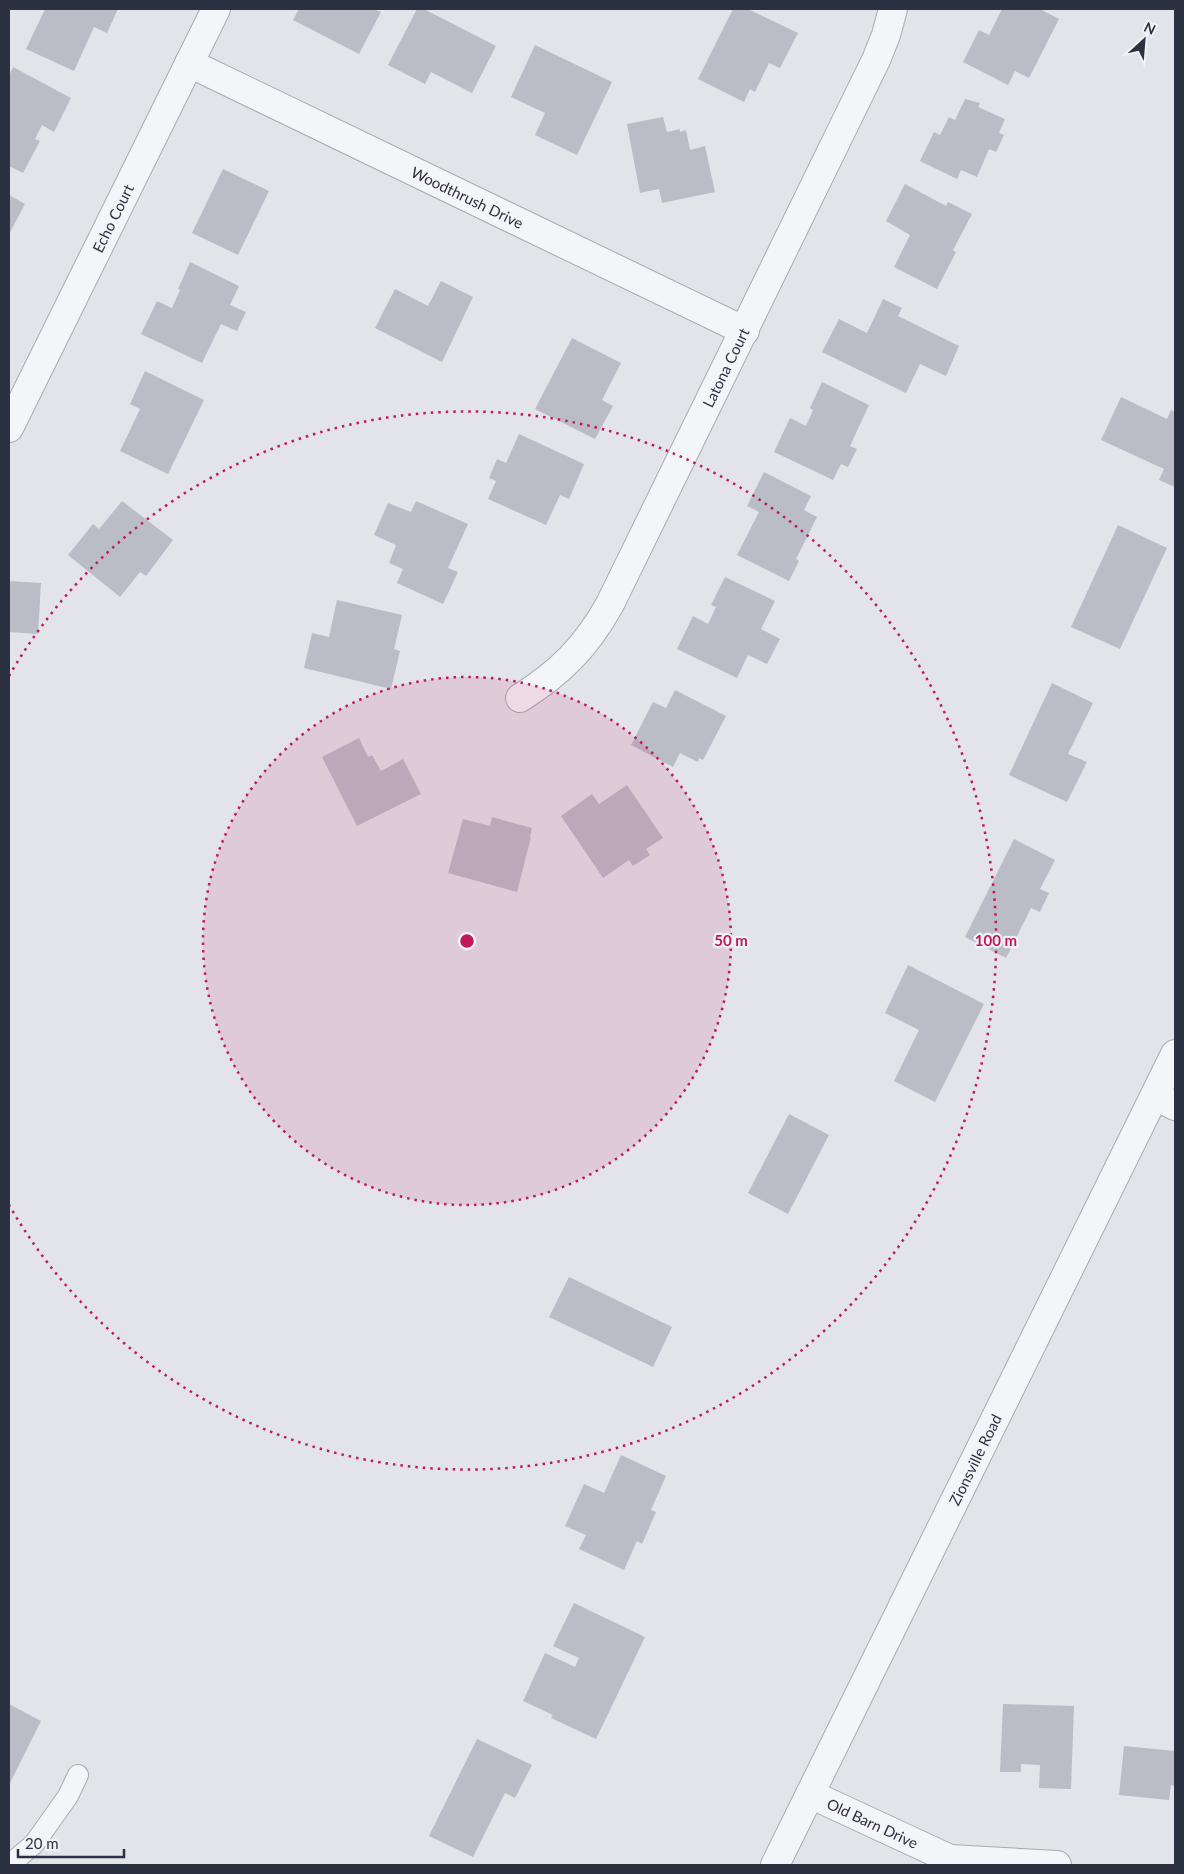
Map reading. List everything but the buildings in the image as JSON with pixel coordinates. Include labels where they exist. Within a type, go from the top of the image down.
[{"type":"street","name":"Echo Court","points":[[9,428],[216,9]]},
{"type":"street","name":"Latona Court","points":[[520,698],[559,670],[586,642],[604,616],[876,60],[886,35],[893,9]]},
{"type":"street","name":"Woodthrush Drive","points":[[189,63],[744,331]]},
{"type":"street","name":"Zionsville Road","points":[[776,1865],[810,1794],[1165,1101],[1175,1054]]},
{"type":"street","name":"Old Barn Drive","points":[[810,1794],[956,1862]]},
{"type":"street","points":[[956,1862],[1057,1865]]},
{"type":"lane","points":[[9,1865],[34,1844],[68,1796],[78,1774]]}]
